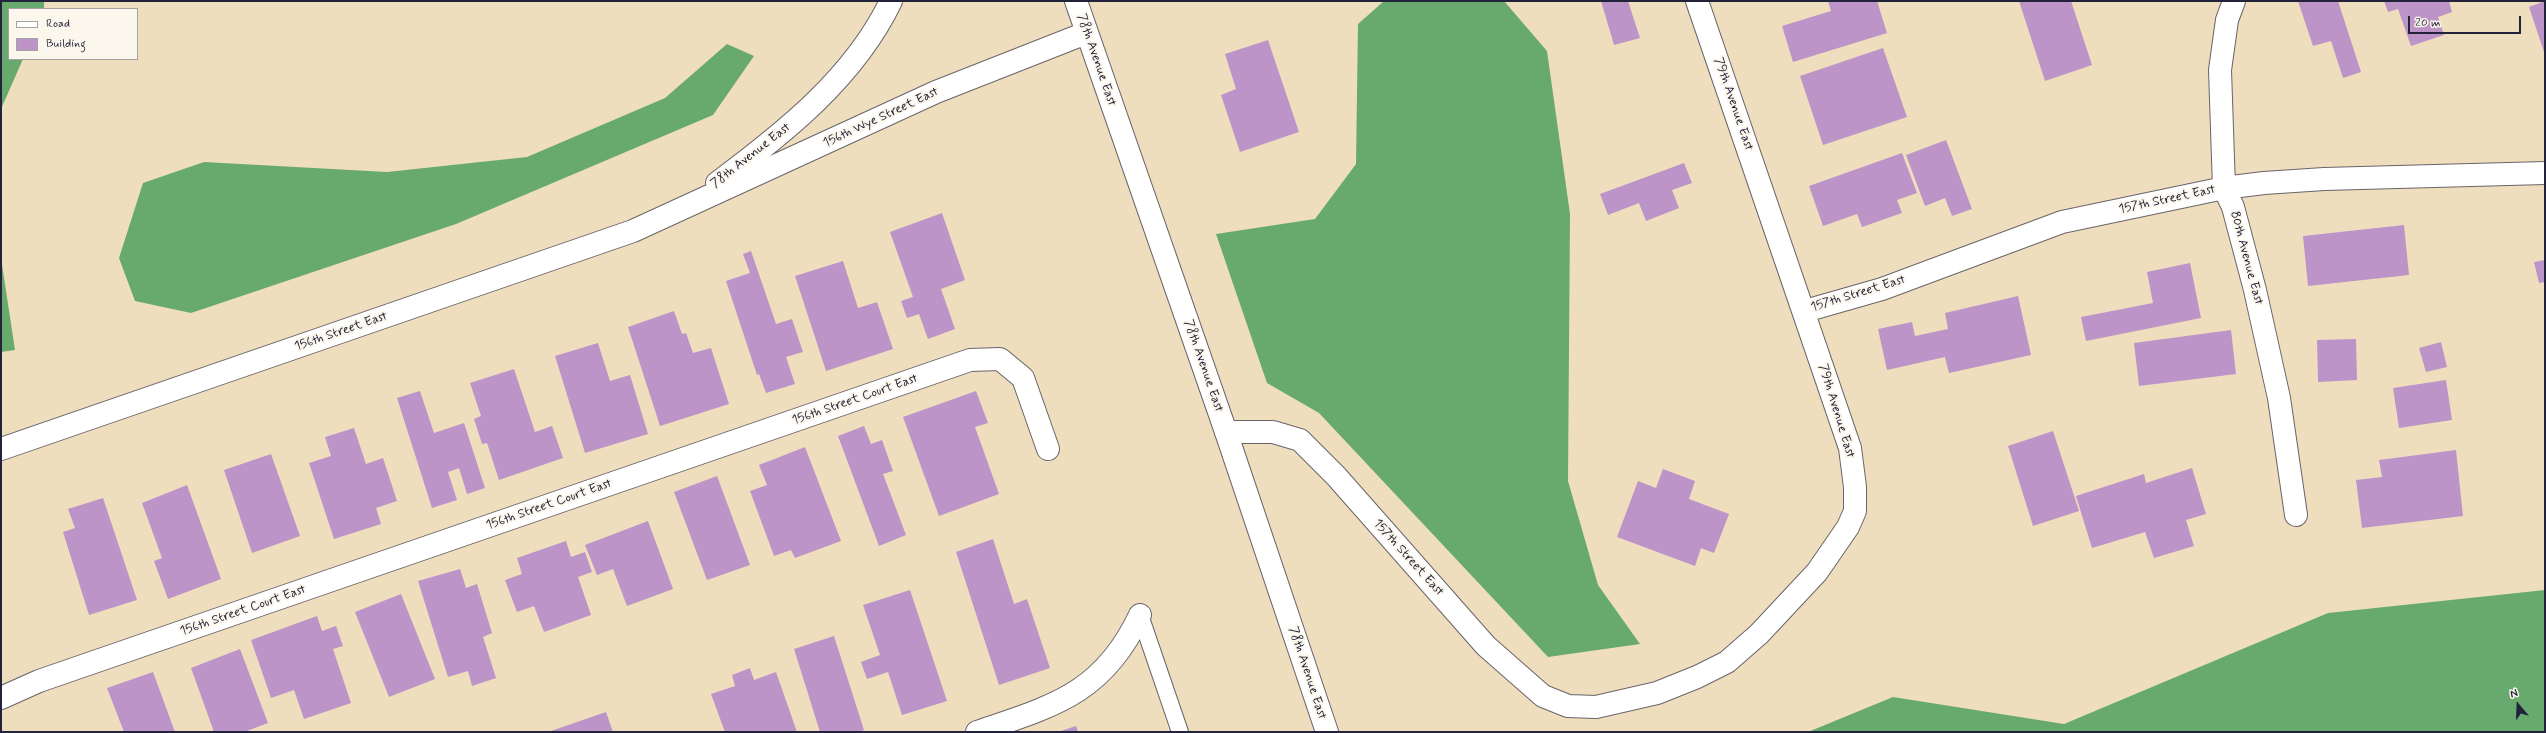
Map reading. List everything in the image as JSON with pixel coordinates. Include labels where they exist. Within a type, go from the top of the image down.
[{"type":"street","name":"78th Avenue East","points":[[679,211],[780,137],[848,68],[891,1]]},
{"type":"street","name":"78th Avenue East","points":[[1076,1],[1226,432],[1327,732]]},
{"type":"street","name":"79th Avenue East","points":[[1581,707],[1596,707],[1657,693],[1697,677],[1727,662],[1759,634],[1817,572],[1848,527],[1855,511],[1856,487],[1850,448],[1805,311],[1697,1]]},
{"type":"street","name":"80th Avenue East","points":[[2234,1],[2227,20],[2220,70],[2224,188],[2233,207],[2255,290],[2279,398],[2296,515]]},
{"type":"street","name":"156th Wye Street East","points":[[679,211],[936,92],[1086,33]]},
{"type":"street","name":"157th Street East","points":[[1805,311],[1882,289],[2062,222],[2224,188],[2264,183],[2324,179],[2545,173]]},
{"type":"street","name":"156th Street East","points":[[1,449],[633,231],[679,211]]},
{"type":"street","name":"156th Street Court East","points":[[1,698],[39,681],[970,360],[1000,359],[1023,378],[1048,449]]},
{"type":"street","name":"157th Street East","points":[[1226,432],[1273,432],[1300,440],[1336,476],[1486,646],[1543,696],[1568,706],[1581,707]]},
{"type":"street","points":[[976,732],[1043,709],[1074,695],[1109,665],[1132,632],[1140,615]]},
{"type":"lane","points":[[1140,615],[1180,732]]},
{"type":"green space","points":[[1,1],[44,1],[44,8],[8,8],[8,60],[23,60],[1,109]]},
{"type":"green space","points":[[1384,1],[1504,1],[1547,51],[1570,214],[1568,481],[1598,585],[1640,644],[1548,657],[1319,413],[1267,383],[1216,234],[1315,219],[1356,164],[1358,24]]},
{"type":"green space","points":[[727,44],[754,56],[713,115],[456,224],[191,313],[135,301],[119,258],[143,183],[204,162],[387,172],[527,157],[665,98]]},
{"type":"green space","points":[[1,258],[15,350],[1,352]]},
{"type":"green space","points":[[2545,590],[2545,732],[1808,732],[1893,697],[2064,724],[2328,613]]},
{"type":"building","points":[[1601,1],[1628,1],[1640,38],[1614,45]]},
{"type":"building","points":[[1828,1],[1877,1],[1887,33],[1793,62],[1782,26],[1831,11]]},
{"type":"building","points":[[2019,1],[2071,1],[2092,65],[2045,81]]},
{"type":"building","points":[[2298,1],[2338,1],[2361,72],[2343,78],[2331,41],[2313,46]]},
{"type":"building","points":[[2384,1],[2449,1],[2452,12],[2438,17],[2444,35],[2411,46],[2398,9],[2388,12]]},
{"type":"building","points":[[2545,1],[2545,55],[2529,7]]},
{"type":"building","points":[[1268,40],[1299,132],[1240,152],[1221,95],[1236,89],[1225,54]]},
{"type":"building","points":[[1883,48],[1907,117],[1823,145],[1800,76]]},
{"type":"building","points":[[1946,140],[1972,209],[1952,216],[1945,198],[1925,206],[1906,155]]},
{"type":"building","points":[[1902,153],[1917,193],[1897,200],[1902,213],[1862,227],[1857,214],[1823,226],[1809,186]]},
{"type":"building","points":[[1684,163],[1692,183],[1672,190],[1679,208],[1646,221],[1639,203],[1608,215],[1600,194]]},
{"type":"building","points":[[942,213],[965,280],[941,289],[955,329],[928,339],[919,314],[907,318],[901,301],[913,297],[890,232]]},
{"type":"building","points":[[2404,225],[2409,275],[2308,286],[2303,236]]},
{"type":"building","points":[[751,251],[776,324],[792,319],[803,352],[786,357],[795,384],[766,393],[759,374],[757,375],[726,281],[750,273],[743,254]]},
{"type":"building","points":[[2545,260],[2545,282],[2539,283],[2534,262]]},
{"type":"building","points":[[843,261],[858,308],[877,302],[893,349],[826,371],[795,276]]},
{"type":"building","points":[[2190,263],[2201,318],[2086,341],[2081,317],[2153,303],[2147,272]]},
{"type":"building","points":[[2018,296],[2031,355],[1949,373],[1945,357],[1887,370],[1878,329],[1912,322],[1915,336],[1948,329],[1945,313]]},
{"type":"building","points":[[674,311],[682,334],[686,333],[693,353],[711,348],[729,404],[660,426],[628,327]]},
{"type":"building","points":[[2231,330],[2236,374],[2139,386],[2134,343]]},
{"type":"building","points":[[2356,339],[2357,380],[2318,382],[2317,340]]},
{"type":"building","points":[[2441,342],[2447,367],[2426,372],[2419,348]]},
{"type":"building","points":[[598,343],[610,381],[630,375],[648,434],[585,453],[555,356]]},
{"type":"building","points":[[514,369],[535,432],[552,426],[563,458],[499,480],[487,443],[482,444],[474,419],[481,416],[470,383]]},
{"type":"building","points":[[2446,380],[2452,420],[2399,428],[2393,388]]},
{"type":"building","points":[[420,391],[434,433],[464,423],[485,488],[467,494],[459,468],[448,472],[457,500],[432,508],[397,398]]},
{"type":"building","points":[[976,391],[988,423],[975,427],[999,494],[939,516],[903,417]]},
{"type":"building","points":[[864,426],[871,444],[882,440],[893,471],[883,474],[906,535],[879,546],[838,436]]},
{"type":"building","points":[[354,428],[366,464],[383,458],[397,501],[376,508],[381,524],[334,539],[309,463],[331,456],[325,437]]},
{"type":"building","points":[[2053,431],[2079,511],[2033,526],[2008,446]]},
{"type":"building","points":[[805,447],[841,541],[795,558],[791,550],[774,556],[750,491],[767,485],[759,465]]},
{"type":"building","points":[[2456,450],[2463,516],[2362,528],[2356,480],[2382,477],[2379,460]]},
{"type":"building","points":[[271,454],[300,536],[252,553],[224,470]]},
{"type":"building","points":[[2192,468],[2206,514],[2186,520],[2194,546],[2154,558],[2145,532],[2092,548],[2076,496],[2144,474],[2146,483]]},
{"type":"building","points":[[1663,469],[1695,481],[1689,499],[1729,514],[1714,553],[1701,548],[1695,566],[1617,537],[1638,481],[1656,488]]},
{"type":"building","points":[[717,476],[750,565],[707,580],[674,492]]},
{"type":"building","points":[[187,485],[221,579],[168,599],[154,561],[162,558],[142,503]]},
{"type":"building","points":[[103,498],[137,600],[89,615],[63,532],[75,528],[68,509]]},
{"type":"building","points":[[648,521],[673,589],[627,606],[613,569],[597,575],[585,545]]},
{"type":"building","points":[[993,539],[1014,604],[1027,599],[1050,668],[999,685],[956,552]]},
{"type":"building","points":[[566,541],[571,557],[585,552],[592,572],[578,577],[591,615],[544,632],[534,606],[517,612],[505,580],[522,574],[517,558]]},
{"type":"building","points":[[460,569],[466,588],[477,584],[492,633],[483,637],[496,678],[472,686],[468,671],[448,677],[418,581]]},
{"type":"building","points":[[910,590],[947,701],[902,715],[888,672],[867,679],[861,662],[880,655],[863,605]]},
{"type":"building","points":[[401,594],[435,679],[389,697],[355,612]]},
{"type":"building","points":[[317,616],[322,631],[336,626],[343,646],[333,649],[351,703],[304,719],[294,690],[271,698],[251,640]]},
{"type":"building","points":[[834,636],[864,730],[859,732],[820,732],[794,649]]},
{"type":"building","points":[[240,649],[268,723],[244,732],[214,732],[191,668]]},
{"type":"building","points":[[750,668],[754,680],[776,672],[797,732],[725,732],[711,694],[735,686],[732,675]]},
{"type":"building","points":[[153,672],[175,732],[124,732],[107,688]]},
{"type":"building","points":[[606,712],[613,732],[548,732]]},
{"type":"building","points":[[1076,726],[1078,732],[1058,732]]}]
